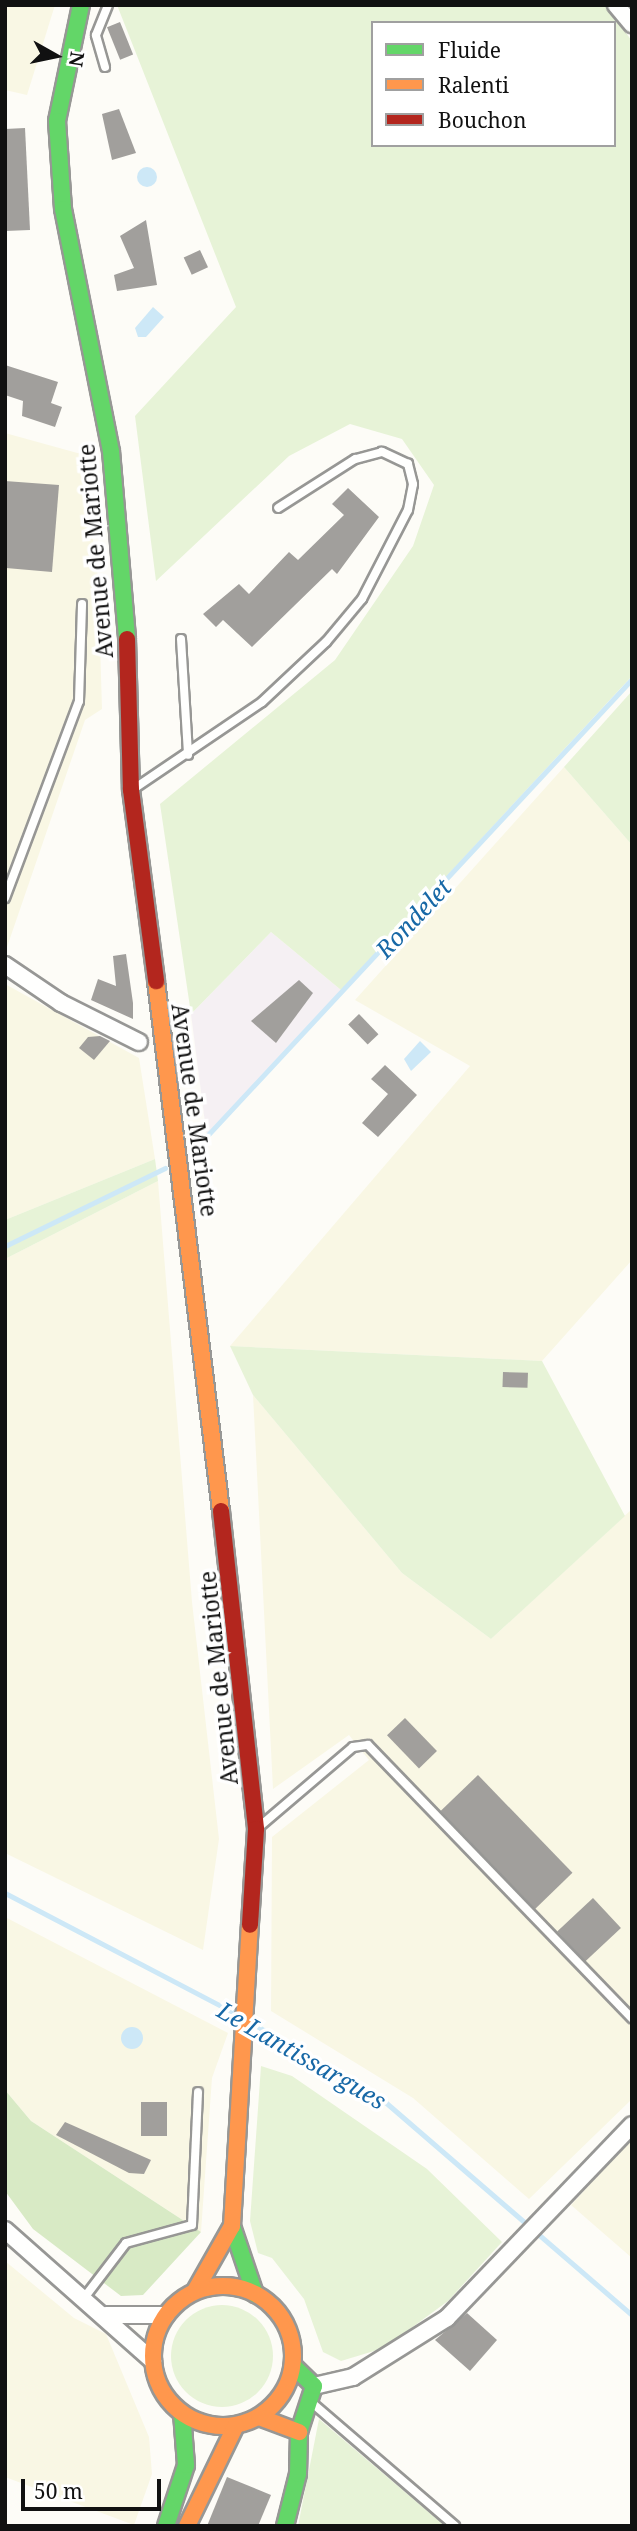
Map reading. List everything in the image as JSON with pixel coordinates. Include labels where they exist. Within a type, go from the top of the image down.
[{"type":"main road","name":"Avenue de Mariotte","points":[[81,5],[57,121],[59,169],[111,452],[126,600],[131,790],[208,1381],[256,1829],[245,2050],[232,2226],[255,2294]]},
{"type":"main road","name":"Avenue de Mariotte","points":[[195,2291],[232,2226]]},
{"type":"main road","points":[[285,2526],[298,2474],[299,2432],[313,2394],[293,2366],[288,2330],[255,2294],[217,2286],[195,2291],[166,2315],[153,2361],[157,2381],[181,2413],[207,2425],[236,2426],[259,2417],[282,2395],[293,2366]]},
{"type":"main road","points":[[166,2526],[186,2465],[181,2413]]},
{"type":"main road","points":[[259,2417],[299,2432]]},
{"type":"main road","points":[[187,2526],[236,2426]]},
{"type":"street","points":[[616,5],[632,24]]},
{"type":"street","points":[[5,965],[61,1003],[139,1042]]},
{"type":"street","points":[[313,2394],[353,2377],[447,2318],[542,2215],[632,2125]]},
{"type":"street","points":[[5,2230],[106,2315],[153,2361]]},
{"type":"street","points":[[106,2315],[166,2315]]},
{"type":"lane","points":[[105,67],[96,35],[107,5]]},
{"type":"lane","points":[[131,790],[188,755],[262,702],[362,599],[408,510],[413,484],[408,464],[382,452],[355,458],[278,508]]},
{"type":"lane","points":[[5,898],[79,701],[82,604]]},
{"type":"lane","points":[[181,639],[188,755]]},
{"type":"lane","points":[[256,1829],[353,1747],[368,1745],[632,2018]]},
{"type":"lane","points":[[84,2298],[126,2243],[192,2225],[198,2092]]},
{"type":"lane","points":[[313,2394],[455,2526]]},
{"type":"shaded area","points":[[5,5],[55,5],[27,95],[5,90]]},
{"type":"shaded area","points":[[5,433],[81,454],[98,577],[102,709],[85,720],[6,950]]},
{"type":"shaded area","points":[[564,767],[632,845],[632,1260],[542,1361],[230,1346],[470,1066],[355,1000]]},
{"type":"shaded area","points":[[271,932],[341,990],[207,1138],[191,1014]]},
{"type":"shaded area","points":[[5,984],[139,1058],[155,1159],[5,1220]]},
{"type":"shaded area","points":[[158,1181],[192,1602],[219,1839],[203,1950],[5,1853],[5,1259]]},
{"type":"shaded area","points":[[253,1395],[402,1573],[491,1639],[632,1509],[632,2099],[529,2199],[413,2098],[271,2011],[272,1837],[369,1760],[349,1735],[273,1789]]},
{"type":"shaded area","points":[[5,1917],[228,2033],[212,2078],[201,2232],[31,2121],[5,2090]]},
{"type":"shaded area","points":[[632,2138],[632,2258],[571,2205]]},
{"type":"shaded area","points":[[5,2261],[74,2318],[106,2334],[149,2437],[152,2474],[134,2525],[5,2477]]},
{"type":"green space","points":[[117,5],[605,5],[632,41],[632,676],[341,990],[271,932],[191,1014],[160,804],[335,660],[413,546],[434,485],[402,439],[350,424],[289,456],[156,581],[135,416],[236,307]]},
{"type":"green space","points":[[632,691],[632,845],[564,767]]},
{"type":"green space","points":[[155,1159],[158,1181],[5,1259],[5,1220]]},
{"type":"green space","points":[[230,1346],[542,1361],[625,1516],[491,1639],[402,1573],[253,1395]]},
{"type":"green space","points":[[261,2066],[292,2076],[427,2169],[502,2242],[448,2301],[384,2348],[341,2361],[323,2352],[304,2299],[272,2258],[258,2253],[250,2221]]},
{"type":"green space","points":[[5,2090],[31,2121],[201,2232],[143,2295],[121,2296],[33,2229],[5,2191]]},
{"type":"green space","points":[[222,2305],[242,2308],[265,2327],[270,2336],[273,2356],[270,2376],[251,2399],[242,2404],[222,2407],[202,2404],[179,2385],[174,2376],[171,2356],[174,2336],[193,2313],[202,2308]]},
{"type":"green space","points":[[319,2419],[445,2526],[298,2526]]},
{"type":"water","points":[[147,167],[154,170],[157,177],[154,184],[147,187],[140,184],[137,177],[140,170]]},
{"type":"water","points":[[153,307],[164,317],[146,337],[138,337],[135,328]]},
{"type":"water","points":[[420,1041],[431,1052],[411,1071],[404,1059]]},
{"type":"water","points":[[132,2027],[140,2030],[143,2038],[140,2046],[132,2049],[124,2046],[121,2038],[124,2030]]},
{"type":"building","points":[[120,22],[133,54],[120,60],[107,27]]},
{"type":"building","points":[[119,109],[136,153],[112,160],[102,114]]},
{"type":"building","points":[[25,128],[30,230],[5,231],[5,129]]},
{"type":"building","points":[[146,220],[157,285],[117,291],[114,275],[134,268],[120,236]]},
{"type":"building","points":[[200,250],[208,267],[192,275],[184,258]]},
{"type":"building","points":[[5,365],[58,382],[51,403],[62,407],[55,427],[22,416],[23,401],[5,395]]},
{"type":"building","points":[[5,481],[59,485],[52,572],[6,568]]},
{"type":"building","points":[[348,488],[379,517],[337,574],[332,569],[252,647],[223,620],[216,627],[203,614],[239,584],[249,594],[289,552],[298,560],[344,515],[332,504]]},
{"type":"building","points":[[126,954],[133,1019],[91,1000],[98,979],[116,986],[113,956]]},
{"type":"building","points":[[299,980],[313,993],[276,1043],[251,1021]]},
{"type":"building","points":[[359,1014],[378,1034],[368,1045],[348,1024]]},
{"type":"building","points":[[100,1036],[110,1041],[94,1060],[79,1048],[88,1037]]},
{"type":"building","points":[[385,1065],[417,1095],[378,1137],[362,1123],[388,1094],[371,1079]]},
{"type":"building","points":[[503,1372],[528,1373],[527,1388],[502,1387]]},
{"type":"building","points":[[405,1718],[437,1751],[419,1768],[387,1735]]},
{"type":"building","points":[[478,1775],[572,1873],[535,1909],[441,1811]]},
{"type":"building","points":[[593,1898],[621,1928],[585,1961],[557,1931]]},
{"type":"building","points":[[141,2102],[167,2102],[167,2136],[141,2136]]},
{"type":"building","points":[[65,2122],[151,2160],[144,2174],[129,2173],[56,2135]]},
{"type":"building","points":[[467,2313],[497,2340],[470,2371],[435,2340]]},
{"type":"building","points":[[227,2477],[271,2495],[258,2526],[207,2526]]},
{"type":"waterway","name":"Rondelet","points":[[191,1153],[632,679]]},
{"type":"waterway","name":"Rondelet","points":[[5,1246],[165,1168]]},
{"type":"waterway","name":"Le Lantissargues","points":[[5,1893],[238,2015]]},
{"type":"waterway","name":"Le Lantissargues","points":[[250,2022],[384,2101],[632,2315]]},
{"type":"traffic: fast","points":[[81,5],[57,121],[63,209],[111,451],[127,639]]},
{"type":"traffic: fast","points":[[232,2226],[255,2294]]},
{"type":"traffic: fast","points":[[285,2526],[298,2474],[299,2432],[314,2386],[293,2366]]},
{"type":"traffic: fast","points":[[166,2526],[186,2465],[182,2413]]},
{"type":"traffic: slow","points":[[156,981],[221,1511]]},
{"type":"traffic: slow","points":[[195,2291],[232,2226],[250,1925]]},
{"type":"traffic: slow","points":[[223,2286],[250,2291],[272,2307],[288,2329],[293,2356],[288,2383],[272,2405],[250,2421],[223,2426],[196,2421],[174,2405],[158,2383],[153,2356],[158,2329],[174,2307],[196,2291],[223,2286]]},
{"type":"traffic: slow","points":[[259,2417],[299,2432]]},
{"type":"traffic: slow","points":[[187,2526],[236,2425]]},
{"type":"traffic: jam","points":[[127,639],[131,790],[156,981]]},
{"type":"traffic: jam","points":[[221,1511],[256,1829],[250,1925]]}]
